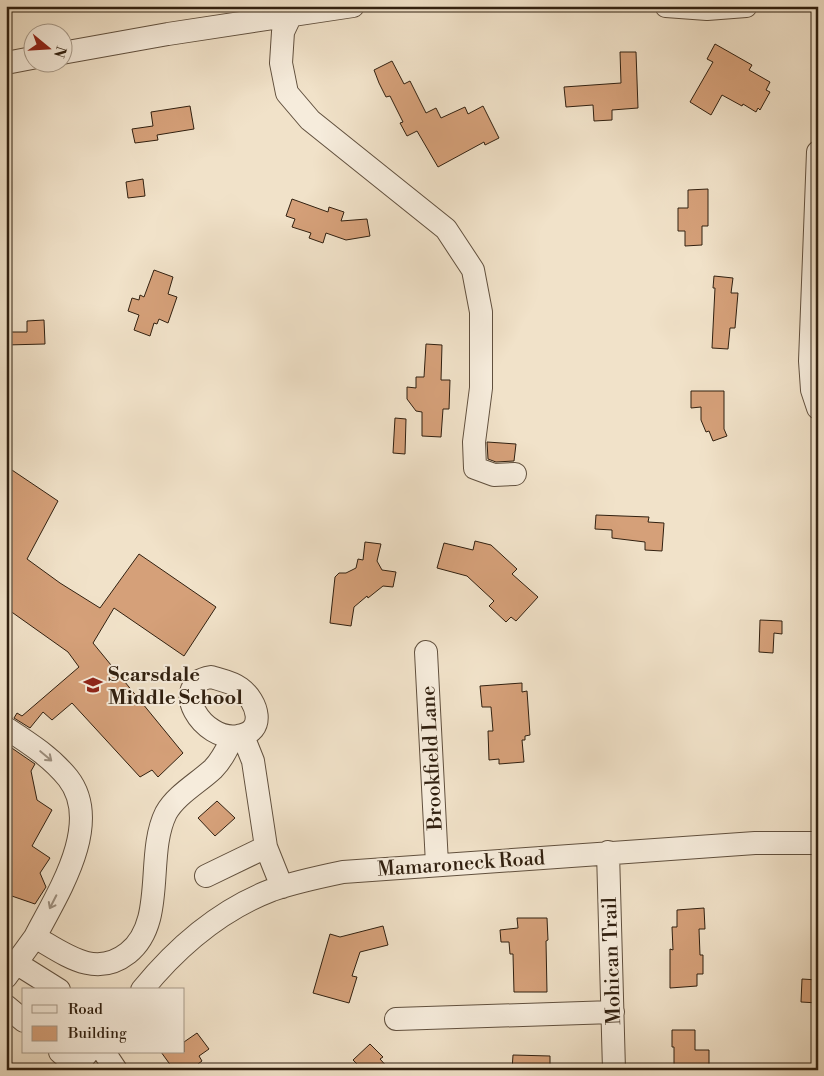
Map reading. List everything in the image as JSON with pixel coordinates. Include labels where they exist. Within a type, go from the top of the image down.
[{"type":"street","points":[[72,51],[168,34],[353,6]]},
{"type":"street","points":[[666,6],[707,9],[746,6]]},
{"type":"street","points":[[291,15],[283,32],[281,63],[287,93],[310,120],[446,229],[473,270],[481,312],[481,388],[474,442],[475,468],[494,475],[515,474]]},
{"type":"street","points":[[6,63],[22,60]]},
{"type":"street","points":[[818,152],[810,361],[812,390],[818,408]]},
{"type":"street","name":"Brookfield Lane","points":[[426,652],[437,864]]},
{"type":"street","points":[[6,728],[46,755],[69,780],[74,789],[79,808],[77,848],[70,869],[35,938],[11,970],[54,988]]},
{"type":"street","points":[[35,938],[76,961],[94,965],[107,964],[121,958],[136,946],[146,930],[159,836],[167,812],[173,803],[213,768],[238,736],[253,760],[266,847],[282,887]]},
{"type":"street","name":"Mamaroneck Road","points":[[144,988],[176,952],[222,916],[282,887],[343,872],[755,843],[818,843]]},
{"type":"street","points":[[206,876],[266,847]]},
{"type":"street","name":"Mohican Trail","points":[[608,852],[614,1070]]},
{"type":"street","points":[[6,1006],[22,1019]]},
{"type":"street","points":[[396,1019],[613,1012]]},
{"type":"street","points":[[105,1054],[116,1070]]},
{"type":"building","points":[[715,44],[752,65],[749,70],[770,82],[766,90],[770,92],[760,110],[758,108],[756,112],[722,95],[711,115],[690,102],[713,62],[707,59]]},
{"type":"building","points":[[620,52],[636,52],[638,108],[612,110],[612,120],[594,121],[593,105],[566,107],[564,87],[621,83]]},
{"type":"building","points":[[392,61],[404,84],[410,81],[426,113],[436,108],[441,118],[465,107],[468,114],[483,106],[499,138],[485,145],[484,142],[438,167],[417,131],[407,136],[400,123],[403,122],[390,96],[386,97],[379,83],[374,70]]},
{"type":"building","points":[[190,106],[194,129],[157,135],[158,140],[135,143],[132,129],[153,126],[151,112]]},
{"type":"building","points":[[143,179],[145,196],[128,198],[126,182]]},
{"type":"building","points":[[708,189],[708,226],[702,226],[702,245],[685,246],[685,231],[678,231],[678,208],[688,208],[688,190]]},
{"type":"building","points":[[292,199],[328,212],[329,207],[344,212],[341,221],[367,219],[370,236],[346,240],[326,233],[323,243],[309,238],[311,233],[292,227],[295,219],[286,216]]},
{"type":"building","points":[[154,270],[173,277],[168,294],[177,297],[168,323],[159,319],[157,324],[154,323],[150,336],[134,330],[139,315],[128,311],[132,298],[139,300],[140,295],[144,297]]},
{"type":"building","points":[[714,276],[733,278],[731,293],[738,293],[735,328],[730,328],[728,349],[712,348]]},
{"type":"building","points":[[44,320],[45,344],[6,345],[6,332],[27,332],[27,321]]},
{"type":"building","points":[[426,344],[442,345],[441,380],[450,380],[449,409],[443,409],[441,437],[422,436],[422,412],[416,411],[407,399],[407,387],[416,388],[416,377],[424,377]]},
{"type":"building","points":[[691,391],[724,391],[724,429],[727,436],[713,441],[709,431],[706,432],[701,420],[701,407],[691,408]]},
{"type":"building","points":[[395,418],[406,419],[405,454],[393,453]]},
{"type":"building","points":[[487,442],[516,444],[514,461],[496,462],[488,459]]},
{"type":"building","name":"Scarsdale Middle School","points":[[6,466],[58,501],[27,559],[60,583],[100,608],[139,554],[216,607],[184,656],[114,608],[93,643],[183,753],[158,777],[152,770],[140,777],[72,703],[52,720],[43,712],[30,728],[14,718],[17,713],[22,716],[79,667],[68,652],[6,608]]},
{"type":"building","points":[[596,515],[649,517],[648,522],[664,523],[662,551],[645,550],[645,542],[612,538],[612,530],[595,529]]},
{"type":"building","points":[[475,541],[491,545],[517,569],[512,574],[538,597],[516,621],[511,617],[506,622],[489,606],[494,601],[467,576],[437,568],[444,543],[473,550]]},
{"type":"building","points":[[365,542],[381,544],[377,561],[382,570],[396,572],[393,587],[383,586],[354,607],[351,626],[330,623],[335,577],[339,573],[346,573],[356,568],[358,559],[363,560]]},
{"type":"building","points":[[760,620],[782,621],[782,634],[774,633],[773,653],[759,652]]},
{"type":"building","points":[[522,683],[522,692],[527,691],[530,735],[525,736],[525,740],[522,740],[524,762],[499,764],[499,759],[489,760],[488,731],[493,731],[491,707],[482,707],[480,686]]},
{"type":"building","points":[[6,744],[35,764],[31,771],[37,800],[52,810],[32,846],[50,858],[40,873],[46,887],[35,904],[6,894]]},
{"type":"building","points":[[217,801],[235,818],[215,836],[198,818]]},
{"type":"building","points":[[704,908],[705,929],[699,929],[700,955],[703,955],[703,974],[697,974],[697,986],[670,988],[670,949],[673,950],[672,927],[677,927],[677,910]]},
{"type":"building","points":[[517,918],[547,918],[547,992],[514,992],[513,954],[510,954],[509,942],[501,942],[500,930],[518,928]]},
{"type":"building","points":[[383,926],[388,945],[360,952],[352,976],[357,977],[349,1003],[313,993],[330,934],[340,937]]},
{"type":"building","points":[[802,979],[818,980],[818,1003],[801,1002]]},
{"type":"building","points":[[672,1030],[695,1030],[695,1050],[709,1050],[709,1070],[677,1070],[677,1068],[674,1068]]},
{"type":"building","points":[[197,1033],[209,1049],[199,1056],[202,1061],[198,1064],[201,1070],[174,1070],[162,1054],[185,1054],[185,1041]]},
{"type":"building","points":[[370,1044],[383,1057],[380,1059],[390,1070],[363,1070],[353,1060]]},
{"type":"building","points":[[513,1055],[550,1056],[550,1070],[512,1070]]},
{"type":"place","name":"Scarsdale Middle School","points":[[93,685]]}]
